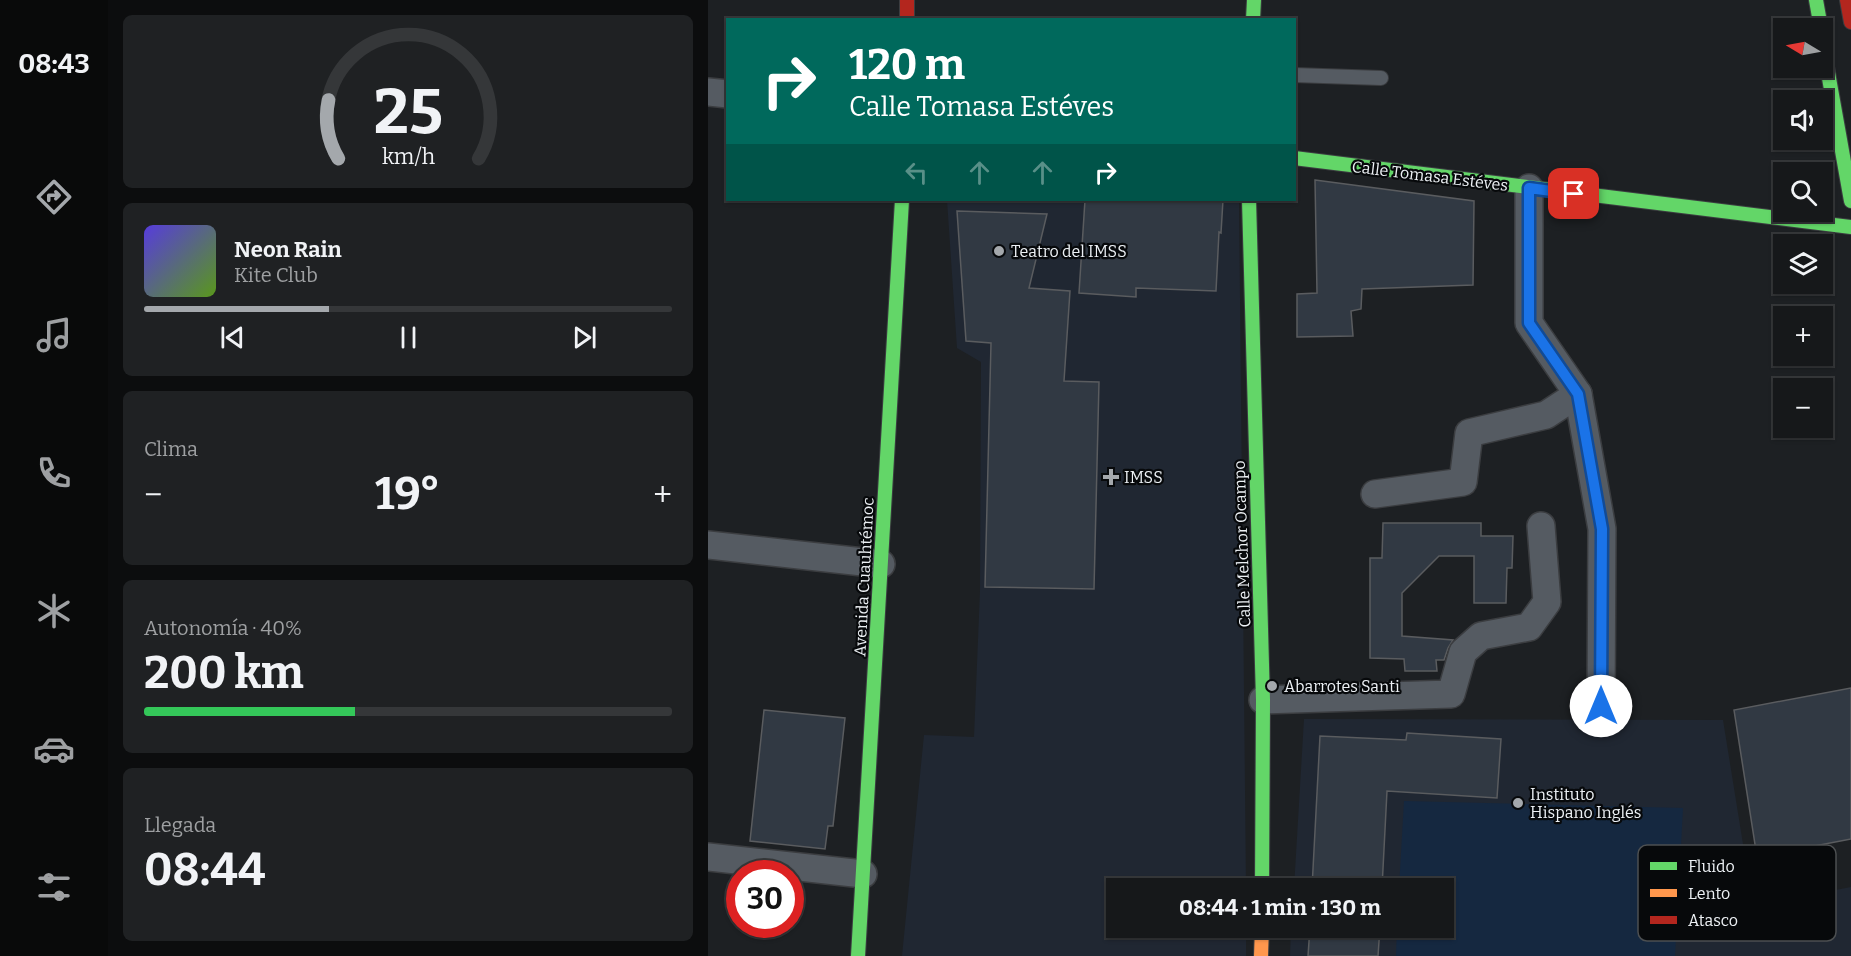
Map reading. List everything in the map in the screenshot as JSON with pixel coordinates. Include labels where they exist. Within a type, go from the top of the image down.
[{"type":"street","points":[[907,0],[907,18]]},
{"type":"street","points":[[1253,18],[1254,0]]},
{"type":"street","points":[[1816,0],[1819,18]]},
{"type":"street","points":[[1847,0],[1851,22]]},
{"type":"street","points":[[1829,78],[1851,201]]},
{"type":"street","points":[[708,92],[726,94]]},
{"type":"street","name":"Calle Tomasa Estéves","points":[[1296,158],[1851,227]]},
{"type":"street","points":[[1529,188],[1529,323],[1578,394],[1602,529],[1601,706]]},
{"type":"street","name":"Avenida Cuauhtémoc","points":[[858,956],[902,201]]},
{"type":"street","name":"Calle Melchor Ocampo","points":[[1249,201],[1263,700],[1262,878]]},
{"type":"street","points":[[1375,494],[1463,482],[1469,433],[1546,415],[1578,394]]},
{"type":"street","points":[[1263,700],[1450,694],[1463,652],[1481,636],[1528,627],[1547,602],[1541,526]]},
{"type":"street","points":[[708,545],[881,564]]},
{"type":"street","points":[[708,857],[863,874]]},
{"type":"street","points":[[1262,938],[1262,956]]},
{"type":"lane","points":[[1296,75],[1381,78]]},
{"type":"shaded area","name":"IMSS","points":[[947,201],[1239,201],[1246,878],[1106,878],[1106,938],[1246,938],[1246,956],[902,956],[924,735],[974,737],[980,591],[981,362],[957,348]]},
{"type":"shaded area","name":"Instituto Hispano Inglés","points":[[1304,719],[1723,720],[1743,845],[1638,845],[1638,941],[1836,941],[1836,890],[1851,887],[1851,956],[1290,956],[1291,938],[1454,938],[1454,878],[1295,878]]},
{"type":"shaded area","points":[[1404,801],[1683,808],[1681,845],[1638,845],[1638,941],[1676,941],[1675,956],[1396,956],[1397,938],[1454,938],[1454,878],[1400,878]]},
{"type":"building","points":[[1315,180],[1474,201],[1473,285],[1362,289],[1361,309],[1351,311],[1353,336],[1297,337],[1297,294],[1317,293]]},
{"type":"building","points":[[1085,201],[1223,201],[1216,291],[1136,288],[1136,297],[1079,293]]},
{"type":"building","points":[[957,211],[1047,214],[1029,288],[1070,291],[1064,381],[1099,382],[1094,589],[985,587],[991,343],[966,341]]},
{"type":"building","points":[[1383,523],[1481,523],[1481,536],[1513,536],[1512,568],[1507,568],[1506,603],[1474,603],[1474,556],[1439,556],[1402,593],[1402,636],[1453,640],[1444,660],[1436,660],[1437,671],[1405,671],[1404,659],[1370,658],[1370,558],[1382,558]]},
{"type":"building","points":[[1851,688],[1851,839],[1820,845],[1755,845],[1734,710]]},
{"type":"building","points":[[764,710],[845,718],[833,826],[828,826],[825,849],[750,841]]},
{"type":"building","points":[[1407,733],[1501,739],[1497,798],[1387,791],[1383,878],[1313,878],[1320,736],[1406,740]]},
{"type":"building","points":[[1309,938],[1379,938],[1378,956],[1308,956]]},
{"type":"traffic: fast","points":[[1253,18],[1254,0]]},
{"type":"traffic: fast","points":[[1816,0],[1819,18]]},
{"type":"traffic: fast","points":[[1829,78],[1851,201]]},
{"type":"traffic: fast","points":[[1296,158],[1851,227]]},
{"type":"traffic: fast","points":[[858,956],[902,201]]},
{"type":"traffic: fast","points":[[1249,201],[1263,700],[1262,878]]},
{"type":"traffic: slow","points":[[1261,956],[1262,938]]},
{"type":"traffic: jam","points":[[907,0],[907,18]]},
{"type":"traffic: jam","points":[[1847,0],[1851,22]]},
{"type":"place","name":"Teatro del IMSS","points":[[999,251]]},
{"type":"place","name":"IMSS","points":[[1111,477]]},
{"type":"place","name":"Abarrotes Santi","points":[[1272,686]]},
{"type":"place","name":"Instituto Hispano Inglés","points":[[1518,803]]},
{"type":"route","points":[[1574,194],[1529,188],[1529,323],[1578,394],[1602,529],[1601,706]]}]
